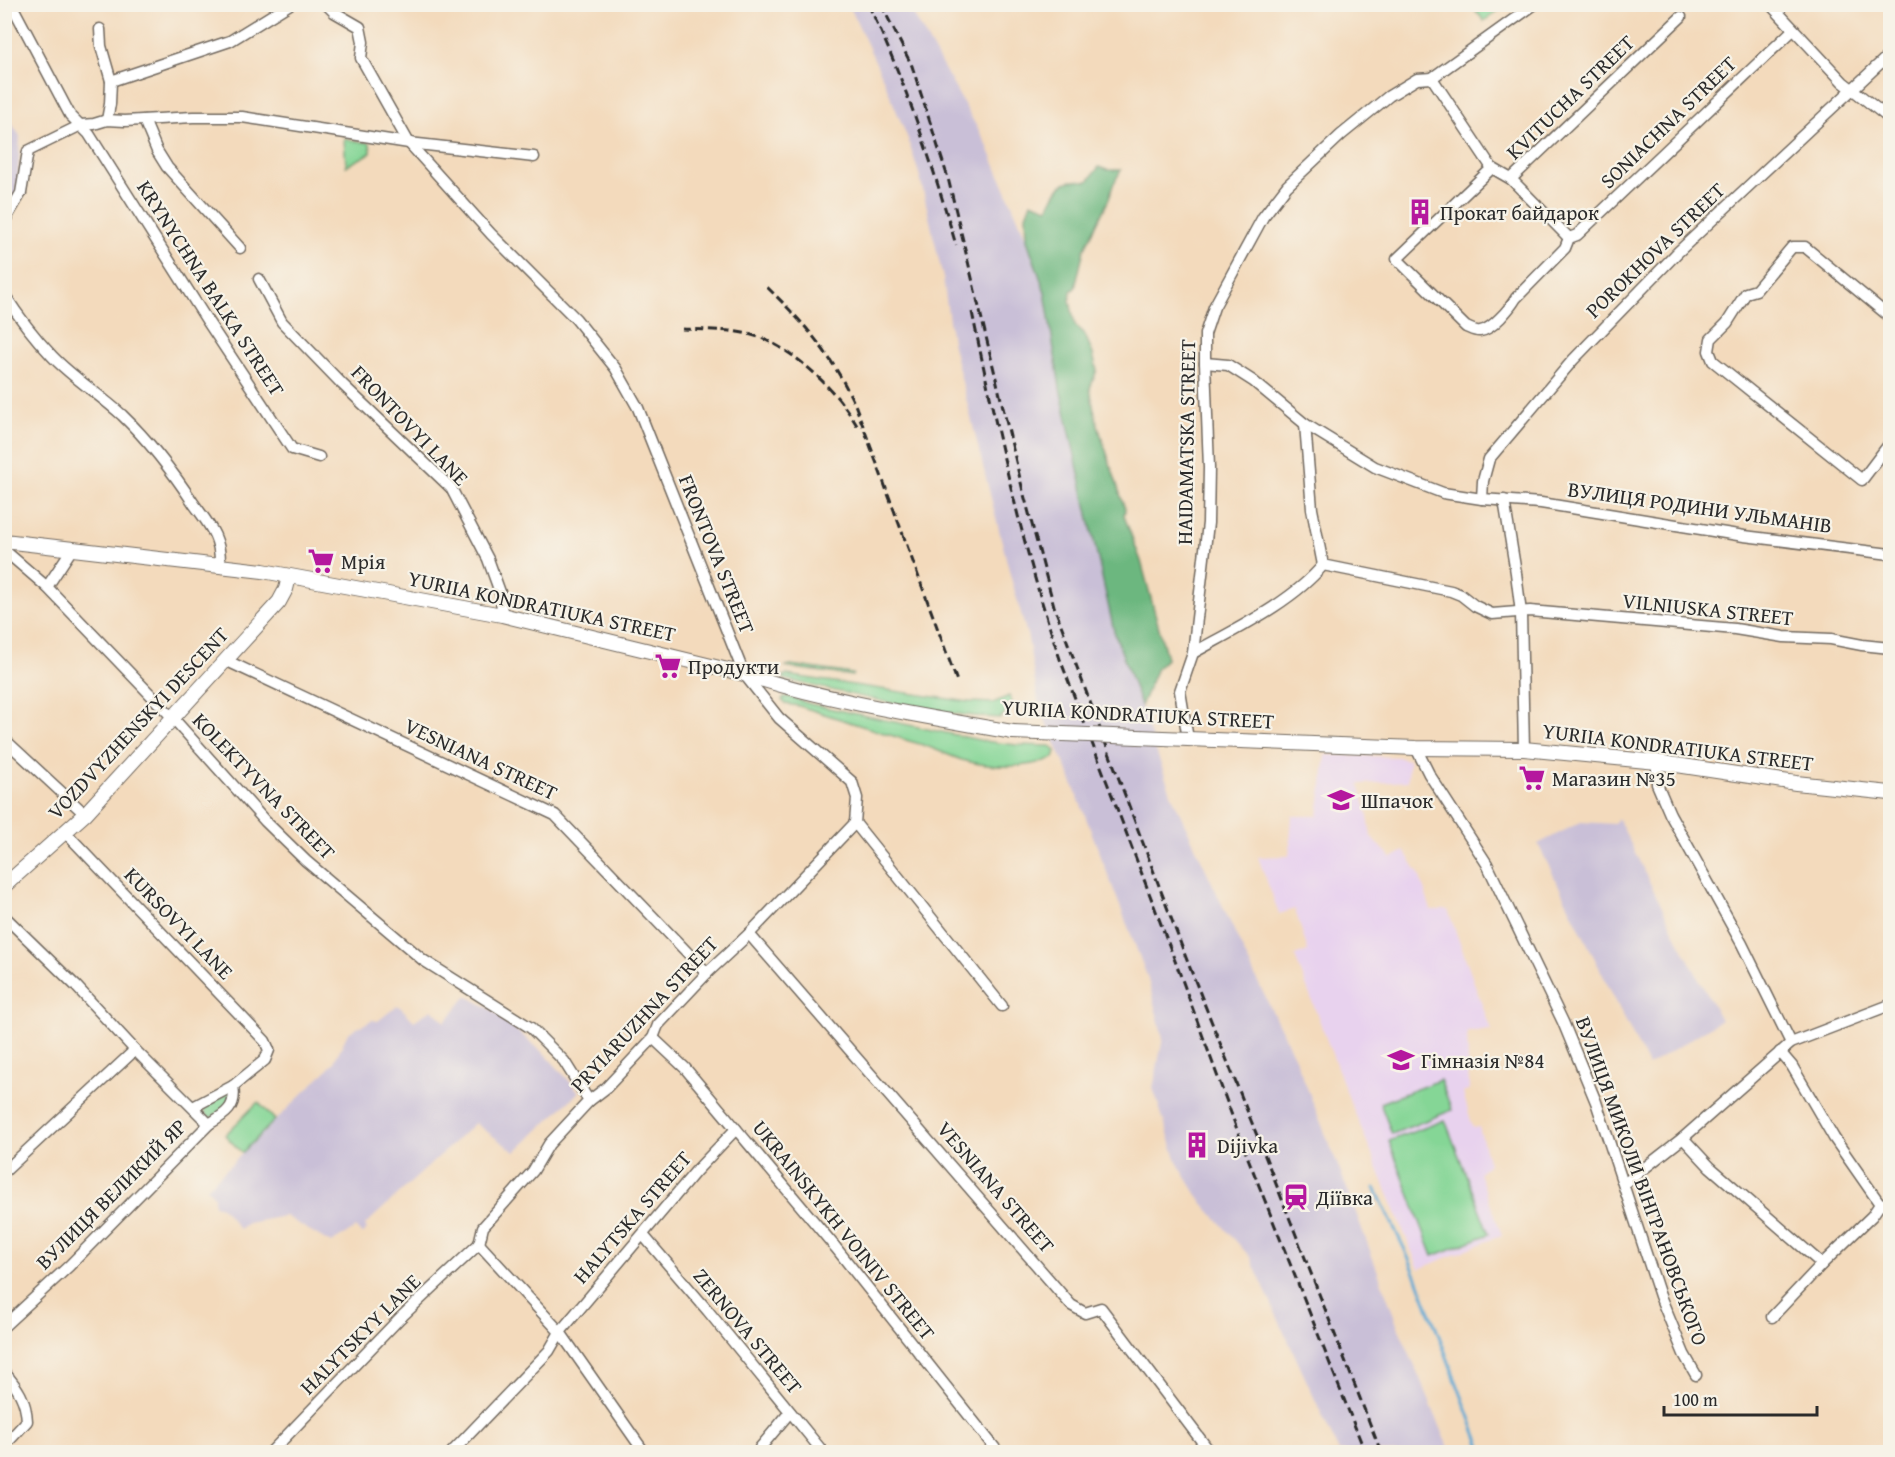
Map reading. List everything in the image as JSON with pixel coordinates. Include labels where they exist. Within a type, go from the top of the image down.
[{"type":"street","points":[[111,81],[230,41],[290,4]]},
{"type":"street","name":"FRONTOVA STREET","points":[[326,4],[334,12],[360,27],[363,42],[361,58],[409,143],[491,234],[576,319],[616,369],[638,408],[744,674],[779,718],[852,782],[857,798],[855,823]]},
{"type":"street","name":"HAIDAMATSKA STREET","points":[[1188,739],[1180,691],[1192,653],[1208,523],[1209,468],[1205,334],[1214,308],[1263,217],[1287,186],[1341,135],[1389,96],[1416,79],[1432,78],[1535,4]]},
{"type":"street","points":[[1770,4],[1843,82],[1890,119]]},
{"type":"street","name":"KRYNYCHNA BALKA STREET","points":[[15,11],[70,115],[89,134],[208,322],[292,449],[319,457]]},
{"type":"street","name":"KVITUCHA STREET","points":[[1511,179],[1681,17]]},
{"type":"street","points":[[100,29],[101,46],[111,81],[107,120]]},
{"type":"street","name":"SONIACHNA STREET","points":[[1466,327],[1479,332],[1488,329],[1511,308],[1516,298],[1565,248],[1569,238],[1577,235],[1793,30]]},
{"type":"street","name":"POROKHOVA STREET","points":[[1482,499],[1483,481],[1489,459],[1573,360],[1678,252],[1890,54]]},
{"type":"street","points":[[1432,78],[1492,168],[1511,179],[1569,238]]},
{"type":"street","points":[[4,222],[21,193],[28,151],[81,125],[107,120],[242,117],[409,143],[534,157]]},
{"type":"street","points":[[144,120],[157,151],[167,167],[240,248]]},
{"type":"street","name":"KVITUCHA STREET","points":[[1466,327],[1397,260],[1492,168]]},
{"type":"street","points":[[1890,317],[1805,247],[1792,247],[1756,290],[1746,293],[1727,323],[1711,339],[1709,351],[1713,361],[1862,480],[1890,443]]},
{"type":"street","name":"FRONTOVYI LANE","points":[[259,279],[282,322],[342,384],[451,488],[488,559],[501,596],[502,615]]},
{"type":"street","points":[[4,294],[15,311],[52,355],[144,437],[174,474],[217,536],[221,551],[220,565]]},
{"type":"street","name":"ВУЛИЦЯ РОДИНИ УЛЬМАНІВ","points":[[1205,363],[1228,365],[1253,381],[1305,424],[1375,466],[1443,493],[1482,499],[1541,503],[1744,536],[1890,554]]},
{"type":"street","points":[[1192,653],[1256,618],[1312,579],[1323,566],[1312,509],[1305,424]]},
{"type":"street","points":[[1504,500],[1521,613],[1524,749]]},
{"type":"street","name":"YURIIA KONDRATIUKA STREET","points":[[4,540],[263,571],[502,615],[744,674],[781,686],[890,710],[1013,732],[1416,748],[1524,749],[1657,762],[1796,783],[1890,793]]},
{"type":"street","points":[[47,586],[72,549]]},
{"type":"street","name":"KOLEKTYVNA STREET","points":[[4,550],[47,586],[173,718],[265,821],[306,861],[423,960],[531,1028],[564,1061],[589,1101]]},
{"type":"street","name":"VILNIUSKA STREET","points":[[1323,566],[1451,591],[1492,614],[1530,611],[1735,629],[1784,637],[1831,639],[1890,648]]},
{"type":"street","name":"VOZDVYZHENSKYI DESCENT","points":[[4,886],[85,814],[279,602],[290,577]]},
{"type":"street","name":"VESNIANA STREET","points":[[225,660],[555,815],[707,973]]},
{"type":"street","points":[[4,739],[85,814]]},
{"type":"street","name":"ВУЛИЦЯ МИКОЛИ ВІНГРАНОВСЬКОГО","points":[[1416,748],[1428,774],[1487,864],[1563,1022],[1596,1102],[1660,1296],[1684,1354],[1696,1374]]},
{"type":"street","points":[[1657,762],[1657,784],[1670,814],[1742,944],[1791,1043]]},
{"type":"street","points":[[855,823],[1002,1006]]},
{"type":"street","name":"PRYIARUZHNA STREET","points":[[479,1244],[483,1227],[533,1171],[549,1144],[589,1101],[606,1088],[652,1038],[658,1025],[707,973],[749,934],[855,823]]},
{"type":"street","name":"KURSOVYI LANE","points":[[66,833],[265,1041]]},
{"type":"street","points":[[4,916],[76,986],[135,1050],[209,1124]]},
{"type":"street","name":"VESNIANA STREET","points":[[749,934],[1071,1305],[1085,1313],[1101,1308],[1210,1452]]},
{"type":"street","points":[[1624,1184],[1683,1138],[1791,1043],[1890,1005]]},
{"type":"street","name":"UKRAINSKYKH VOINIV STREET","points":[[652,1038],[684,1068],[837,1248],[998,1452]]},
{"type":"street","name":"ВУЛИЦЯ ВЕЛИКИЙ ЯР","points":[[193,1107],[233,1086],[265,1060],[269,1050],[265,1041]]},
{"type":"street","points":[[4,1172],[135,1050]]},
{"type":"street","points":[[1772,1317],[1822,1264],[1885,1204],[1834,1138],[1792,1066],[1780,1052]]},
{"type":"street","name":"ВУЛИЦЯ ВЕЛИКИЙ ЯР","points":[[4,1326],[69,1266],[209,1124],[231,1108],[235,1095],[233,1086]]},
{"type":"street","name":"HALYTSKA STREET","points":[[452,1452],[549,1352],[560,1332],[696,1171],[736,1129]]},
{"type":"street","points":[[1683,1138],[1710,1167],[1822,1264]]},
{"type":"street","name":"ZERNOVA STREET","points":[[643,1235],[823,1452]]},
{"type":"street","points":[[479,1244],[560,1332],[644,1452]]},
{"type":"street","name":"HALYTSKYY LANE","points":[[271,1452],[399,1319],[479,1244]]},
{"type":"street","points":[[4,1372],[14,1384],[26,1406],[27,1421],[4,1446]]},
{"type":"street","points":[[759,1452],[790,1412]]},
{"type":"shaded area","points":[[849,5],[908,5],[987,145],[1027,240],[1045,292],[1060,388],[1114,631],[1172,796],[1296,1060],[1399,1329],[1451,1452],[1339,1452],[1250,1257],[1200,1200],[1178,1164],[1153,1088],[1163,1038],[1147,976],[1069,774],[1039,706],[1028,638],[952,342],[943,278],[920,177],[908,139],[882,76]]},
{"type":"shaded area","points":[[4,112],[20,136],[17,193],[4,214]]},
{"type":"shaded area","name":"Гімназія №84","points":[[1326,755],[1399,757],[1409,760],[1408,781],[1359,784],[1371,837],[1392,858],[1404,851],[1419,874],[1431,910],[1448,910],[1491,1030],[1467,1032],[1469,1089],[1463,1093],[1473,1128],[1479,1127],[1489,1164],[1479,1173],[1502,1235],[1419,1269],[1348,1096],[1295,956],[1308,951],[1295,909],[1279,914],[1258,857],[1289,856],[1292,816],[1318,816]]},
{"type":"shaded area","points":[[1618,818],[1677,938],[1721,1020],[1648,1066],[1538,844],[1581,822],[1614,824]]},
{"type":"shaded area","points":[[467,996],[492,1010],[546,1055],[579,1092],[515,1152],[475,1123],[365,1225],[367,1229],[362,1234],[356,1228],[331,1243],[285,1216],[248,1223],[239,1229],[222,1207],[214,1205],[214,1196],[207,1188],[333,1064],[348,1033],[372,1020],[378,1021],[398,1005],[414,1021],[432,1009],[445,1022]]},
{"type":"green space","points":[[1471,5],[1506,5],[1484,21]]},
{"type":"green space","points":[[344,139],[370,143],[371,153],[346,166]]},
{"type":"green space","points":[[1099,167],[1107,170],[1121,170],[1084,250],[1070,301],[1075,325],[1084,333],[1092,351],[1097,370],[1090,388],[1093,405],[1125,509],[1124,516],[1141,561],[1167,658],[1157,668],[1141,706],[1114,631],[1060,388],[1045,292],[1027,240],[1026,215],[1031,202],[1048,208],[1062,185],[1072,181],[1088,181]]},
{"type":"green space","points":[[791,665],[853,674],[852,676],[786,667]]},
{"type":"green space","points":[[783,676],[969,702],[993,703],[1009,696],[1012,702],[1000,718],[973,716],[864,697],[784,679]]},
{"type":"green space","points":[[789,697],[810,704],[984,741],[1050,746],[1056,751],[1054,758],[1020,766],[973,763],[923,745],[799,706],[786,704],[782,700]]},
{"type":"green space","points":[[1440,1080],[1452,1110],[1392,1134],[1380,1103]]},
{"type":"green space","points":[[230,1091],[230,1103],[211,1118],[207,1116],[203,1108]]},
{"type":"green space","points":[[258,1102],[275,1120],[242,1153],[225,1135]]},
{"type":"green space","points":[[1445,1120],[1489,1234],[1433,1256],[1389,1141]]},
{"type":"waterway","points":[[1375,1188],[1417,1278],[1483,1452]]},
{"type":"railway","points":[[868,4],[882,33],[917,123],[956,245]]},
{"type":"railway","points":[[881,4],[912,66],[948,178],[1023,491],[1054,606],[1188,963],[1381,1452]]},
{"type":"railway","points":[[767,287],[818,342],[838,372],[856,407],[958,684]]},
{"type":"railway","points":[[972,312],[1011,487],[1060,659],[1242,1143],[1365,1452]]},
{"type":"railway","points":[[682,329],[740,332],[764,339],[781,348],[812,371],[826,385],[850,414],[859,429]]},
{"type":"place","name":"Прокат байдарок","points":[[1420,212]]},
{"type":"place","name":"Мрія","points":[[321,561]]},
{"type":"place","name":"Продукти","points":[[668,666]]},
{"type":"place","name":"Магазин №35","points":[[1532,778]]},
{"type":"place","name":"Шпачок","points":[[1341,800]]},
{"type":"place","name":"Гімназія №84","points":[[1401,1060]]},
{"type":"place","name":"Dijivka","points":[[1197,1145]]},
{"type":"place","name":"Діївка","points":[[1296,1197]]}]
